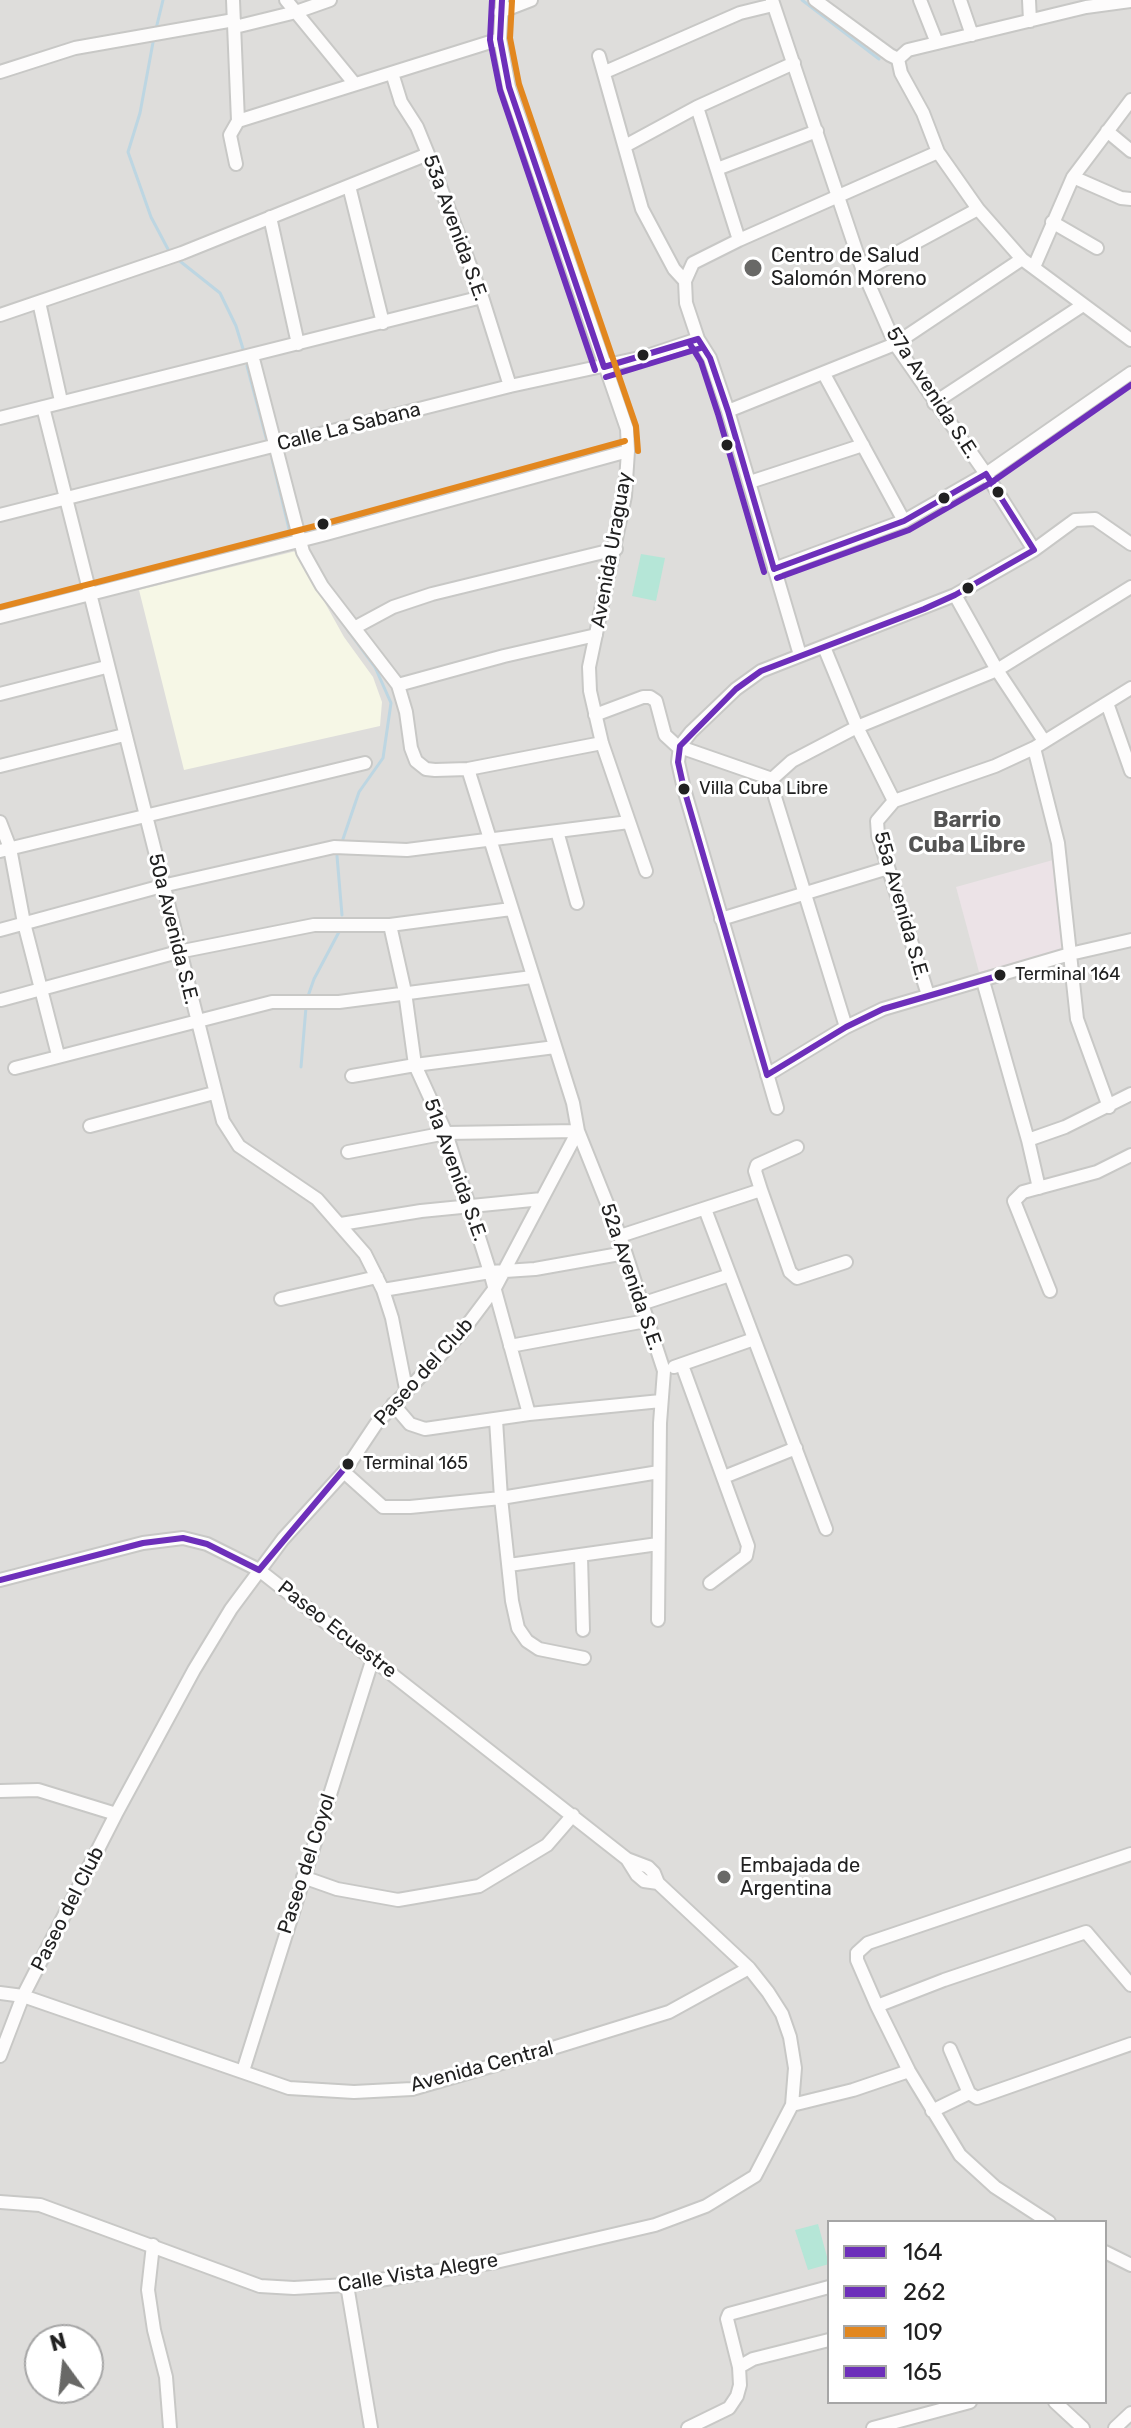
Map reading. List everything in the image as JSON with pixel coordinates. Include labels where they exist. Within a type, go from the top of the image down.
[{"type":"street","points":[[233,0],[238,121],[230,135],[236,164]]},
{"type":"street","points":[[286,0],[354,83]]},
{"type":"street","points":[[0,72],[75,48],[146,33],[235,24],[296,12],[330,0]]},
{"type":"street","points":[[501,6],[531,0]]},
{"type":"street","points":[[815,0],[898,59]]},
{"type":"street","points":[[920,0],[937,43]]},
{"type":"street","points":[[960,0],[972,35]]},
{"type":"street","points":[[1029,0],[1030,21]]},
{"type":"street","points":[[898,59],[908,50],[1086,7],[1130,1]]},
{"type":"street","points":[[605,72],[740,13],[772,3]]},
{"type":"street","name":"57a Avenida S.E.","points":[[772,3],[863,271],[895,344],[986,474],[1034,550]]},
{"type":"street","name":"Avenida Uraguay","points":[[501,6],[500,39],[509,87],[627,429],[625,496],[589,667],[602,743],[646,871]]},
{"type":"street","points":[[238,121],[500,39]]},
{"type":"street","points":[[599,56],[642,209],[674,269],[685,281]]},
{"type":"street","points":[[898,59],[901,73],[923,113],[938,152],[978,209],[1022,259],[1131,340]]},
{"type":"street","points":[[625,146],[697,107],[794,63]]},
{"type":"street","name":"53a Avenida S.E.","points":[[392,73],[401,102],[417,127],[428,154],[482,297],[510,386]]},
{"type":"street","points":[[1034,267],[1073,177],[1131,100]]},
{"type":"street","points":[[697,107],[739,240]]},
{"type":"street","points":[[717,169],[817,131]]},
{"type":"street","points":[[1107,131],[1131,151]]},
{"type":"street","points":[[800,655],[728,411],[710,358],[698,339],[686,303],[685,281],[693,263],[938,152]]},
{"type":"street","points":[[0,315],[182,253],[428,154]]},
{"type":"street","points":[[1073,177],[1121,198],[1131,199]]},
{"type":"street","points":[[349,186],[383,323]]},
{"type":"street","points":[[863,271],[978,209]]},
{"type":"street","points":[[270,217],[298,344]]},
{"type":"street","points":[[1052,222],[1097,248]]},
{"type":"street","points":[[728,411],[895,344],[1022,259]]},
{"type":"street","points":[[0,418],[482,297]]},
{"type":"street","points":[[39,302],[61,401]]},
{"type":"street","points":[[934,403],[1083,305]]},
{"type":"street","name":"Calle La Sabana","points":[[0,515],[510,386],[644,357],[698,339]]},
{"type":"street","points":[[252,355],[299,540],[322,586],[398,685],[416,761],[426,769],[468,769],[602,743]]},
{"type":"street","points":[[774,569],[904,521],[986,474],[1131,373]]},
{"type":"street","points":[[824,374],[904,521]]},
{"type":"street","name":"50a Avenida S.E.","points":[[43,407],[106,667],[223,1121],[239,1146],[317,1199],[365,1254],[392,1318],[406,1389]]},
{"type":"street","points":[[750,482],[863,445]]},
{"type":"street","points":[[0,617],[628,451]]},
{"type":"street","points":[[777,1108],[684,789],[678,762],[680,746],[736,689],[761,671],[955,595],[1034,550],[1075,520],[1095,519],[1131,544]]},
{"type":"street","points":[[354,628],[393,607],[432,594],[616,549]]},
{"type":"street","points":[[772,779],[792,761],[857,727],[997,670],[1131,587]]},
{"type":"street","points":[[955,595],[1039,744],[1058,843],[1077,1019],[1109,1107]]},
{"type":"street","points":[[398,685],[596,635]]},
{"type":"street","name":"55a Avenida S.E.","points":[[824,647],[857,727],[894,801],[877,821],[878,835],[928,995]]},
{"type":"street","points":[[0,694],[106,667]]},
{"type":"street","points":[[894,801],[995,766],[1039,744],[1131,688]]},
{"type":"street","points":[[595,715],[650,697],[656,701],[665,735],[680,746],[772,779]]},
{"type":"street","points":[[1107,703],[1131,771]]},
{"type":"street","points":[[0,766],[124,735]]},
{"type":"street","points":[[5,850],[365,763]]},
{"type":"street","points":[[348,1152],[446,1133],[578,1131],[573,1103],[468,769]]},
{"type":"street","points":[[772,779],[846,1027]]},
{"type":"street","points":[[0,822],[58,1055]]},
{"type":"street","points":[[0,930],[162,886],[334,847],[407,850],[629,822]]},
{"type":"street","points":[[557,831],[577,903]]},
{"type":"street","points":[[721,919],[888,868]]},
{"type":"street","points":[[1,1000],[178,952],[314,925],[390,925],[511,909]]},
{"type":"street","name":"51a Avenida S.E.","points":[[390,925],[405,992],[415,1065],[446,1133],[495,1288],[529,1414]]},
{"type":"street","points":[[767,1075],[846,1027],[883,1009],[1070,954],[1131,940]]},
{"type":"street","points":[[15,1068],[272,1002],[339,1002],[532,977]]},
{"type":"street","points":[[983,981],[1039,1188]]},
{"type":"street","points":[[352,1076],[555,1047]]},
{"type":"street","points":[[90,1126],[214,1093]]},
{"type":"street","points":[[1028,1140],[1065,1127],[1131,1094]]},
{"type":"street","name":"Paseo del Club","points":[[0,2056],[23,1996],[116,1814],[194,1670],[231,1609],[259,1570],[344,1472],[376,1424],[462,1332],[495,1288],[578,1131]]},
{"type":"street","name":"52a Avenida S.E.","points":[[578,1131],[620,1236],[664,1371],[659,1472],[658,1620]]},
{"type":"street","points":[[797,1147],[757,1165],[755,1171],[790,1272],[802,1278],[846,1262]]},
{"type":"street","points":[[1050,1291],[1014,1201],[1023,1192],[1097,1172],[1131,1155]]},
{"type":"street","points":[[620,1236],[761,1190]]},
{"type":"street","points":[[341,1224],[542,1199]]},
{"type":"street","points":[[705,1209],[826,1529]]},
{"type":"street","points":[[281,1299],[380,1284],[505,1272],[625,1253]]},
{"type":"street","points":[[641,1304],[730,1275]]},
{"type":"street","points":[[510,1346],[646,1321]]},
{"type":"street","points":[[664,1371],[754,1339]]},
{"type":"street","points":[[682,1365],[748,1546],[746,1556],[710,1583]]},
{"type":"street","points":[[393,1404],[410,1424],[425,1429],[529,1414],[661,1401]]},
{"type":"street","points":[[496,1420],[501,1498],[518,1628],[527,1641],[539,1649],[584,1658]]},
{"type":"street","points":[[724,1477],[796,1448]]},
{"type":"street","points":[[344,1472],[383,1507],[410,1507],[501,1498],[659,1472]]},
{"type":"street","name":"Paseo Ecuestre","points":[[0,1580],[143,1543],[183,1538],[207,1544],[259,1570],[627,1859],[648,1867],[658,1883],[749,1968],[782,2014],[790,2037],[795,2068],[792,2105]]},
{"type":"street","points":[[509,1565],[658,1544]]},
{"type":"street","points":[[581,1557],[583,1630]]},
{"type":"street","name":"Paseo del Coyol","points":[[243,2071],[373,1658]]},
{"type":"street","points":[[0,1791],[38,1790],[116,1814]]},
{"type":"street","points":[[303,1877],[337,1889],[398,1900],[479,1886],[547,1845],[573,1815]]},
{"type":"street","points":[[1027,2217],[960,2155],[932,2111],[877,2006],[857,1960],[858,1950],[868,1943],[1131,1854]]},
{"type":"street","points":[[877,2006],[1086,1932],[1131,1985]]},
{"type":"street","name":"Avenida Central","points":[[0,1993],[23,1996],[289,2088],[354,2092],[412,2089],[669,2012],[749,1968]]},
{"type":"street","points":[[950,2049],[969,2093],[982,2098],[1131,2044]]},
{"type":"street","points":[[792,2105],[853,2090],[909,2071]]},
{"type":"street","points":[[932,2111],[969,2093]]},
{"type":"street","name":"Calle Vista Alegre","points":[[0,2202],[40,2205],[260,2286],[347,2285],[496,2262],[655,2225],[706,2206],[755,2176],[792,2105]]},
{"type":"street","points":[[153,2245],[148,2290],[166,2377],[170,2428]]},
{"type":"street","points":[[1107,2253],[1131,2265]]},
{"type":"street","points":[[347,2285],[371,2428]]},
{"type":"street","points":[[688,2428],[729,2408],[740,2385],[739,2367],[727,2319],[729,2314],[827,2288]]},
{"type":"street","points":[[739,2367],[753,2359],[827,2340]]},
{"type":"street","points":[[873,2428],[963,2404]]},
{"type":"street","points":[[1057,2404],[1083,2428]]},
{"type":"street","points":[[1115,2428],[1131,2413]]},
{"type":"shaded area","points":[[0,0],[1131,0],[1131,2428],[0,2428]]},
{"type":"shaded area","points":[[296,551],[344,637],[373,677],[382,702],[380,726],[184,770],[139,590]]},
{"type":"shaded area","points":[[1053,860],[1064,945],[1060,951],[979,972],[956,887]]},
{"type":"green space","points":[[641,554],[665,558],[656,601],[632,596]]},
{"type":"green space","points":[[818,2224],[827,2265],[808,2270],[795,2230]]},
{"type":"waterway","points":[[156,29],[163,0]]},
{"type":"waterway","points":[[802,0],[879,59]]},
{"type":"waterway","points":[[154,37],[140,113],[128,152],[151,217],[170,253]]},
{"type":"waterway","points":[[176,258],[220,293],[244,352]]},
{"type":"waterway","points":[[247,366],[267,441]]},
{"type":"waterway","points":[[272,459],[289,529]]},
{"type":"waterway","points":[[331,607],[375,667],[391,703],[383,758],[359,792],[343,839]]},
{"type":"waterway","points":[[337,856],[342,915]]},
{"type":"waterway","points":[[307,999],[340,930]]},
{"type":"waterway","points":[[301,1067],[306,1007]]},
{"type":"transit line","name":"262","points":[[492,0],[490,40],[500,90],[595,370]]},
{"type":"transit line","name":"164","points":[[502,0],[500,39],[509,87],[604,367]]},
{"type":"transit line","name":"109","points":[[512,1],[510,38],[519,84],[636,426],[638,451]]},
{"type":"transit line","name":"164","points":[[698,339],[710,358],[728,411],[774,569]]},
{"type":"transit line","name":"164","points":[[604,367],[698,339]]},
{"type":"transit line","name":"262","points":[[690,344],[701,362],[718,414],[764,572]]},
{"type":"transit line","name":"262","points":[[606,377],[701,348]]},
{"type":"transit line","name":"262","points":[[777,578],[909,530],[992,482],[1131,385]]},
{"type":"transit line","name":"109","points":[[0,607],[323,524],[625,441]]},
{"type":"transit line","name":"164","points":[[986,474],[1034,550]]},
{"type":"transit line","name":"164","points":[[774,569],[904,521],[986,474]]},
{"type":"transit line","name":"164","points":[[767,1075],[684,789],[678,762],[680,746],[736,689],[761,671],[924,609],[1034,550]]},
{"type":"transit line","name":"164","points":[[767,1075],[846,1027],[883,1009],[1001,975]]},
{"type":"transit line","name":"165","points":[[259,1570],[349,1463]]},
{"type":"transit line","name":"165","points":[[0,1580],[143,1543],[183,1538],[207,1544],[259,1570]]},
{"type":"place","name":"Centro de Salud Salomón Moreno","points":[[753,268]]},
{"type":"place","name":"Villa Cuba Libre","points":[[684,789]]},
{"type":"place","name":"Terminal 164","points":[[1000,975]]},
{"type":"place","name":"Terminal 165","points":[[348,1464]]},
{"type":"place","name":"Embajada de Argentina","points":[[724,1877]]},
{"type":"district","name":"Barrio Cuba Libre","points":[[967,834]]}]
